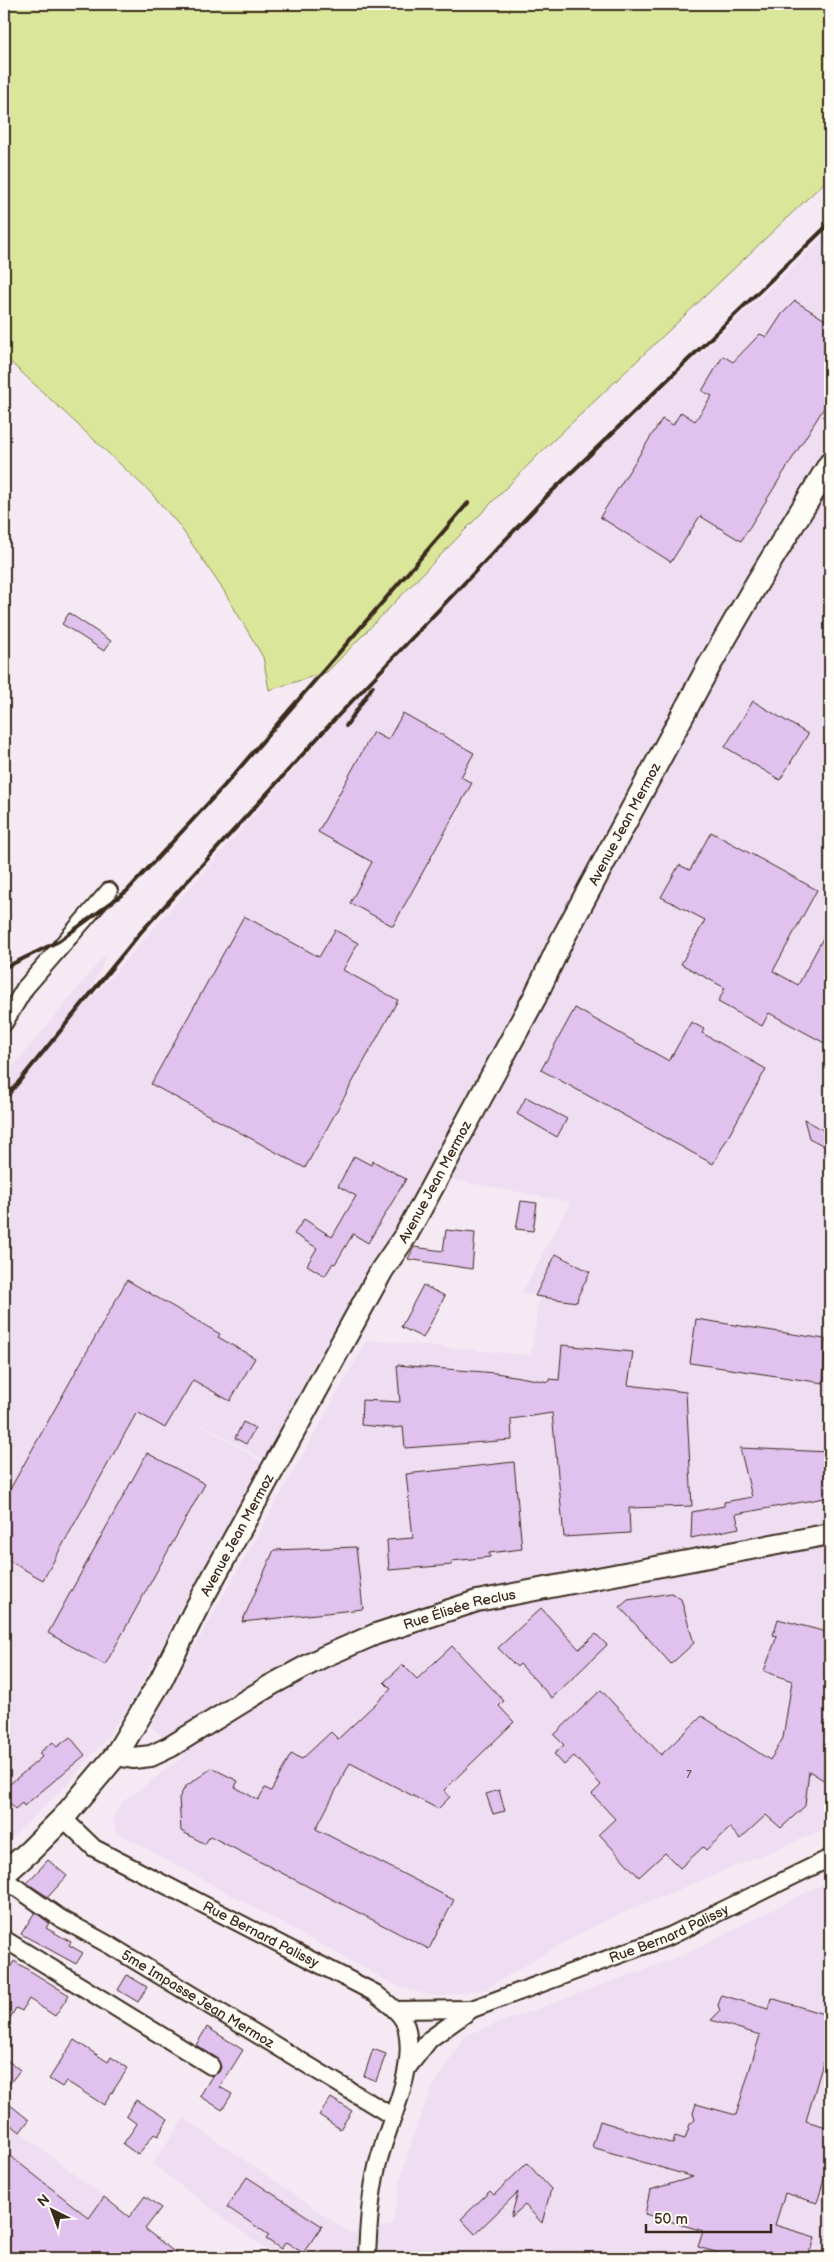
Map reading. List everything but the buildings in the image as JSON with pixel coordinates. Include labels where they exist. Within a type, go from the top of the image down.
[{"type":"main road","name":"Avenue Jean Mermoz","points":[[4,1874],[63,1818],[116,1755],[161,1680],[195,1612],[382,1270],[406,1235],[535,997],[562,940],[709,666],[830,464]]},
{"type":"street","points":[[4,1023],[25,988],[109,892]]},
{"type":"street","name":"Rue Élisée Reclus","points":[[116,1755],[133,1758],[151,1756],[170,1747],[271,1685],[323,1658],[376,1634],[477,1601],[830,1534]]},
{"type":"street","name":"Rue Bernard Palissy","points":[[63,1818],[94,1848],[375,1993],[395,2010],[472,2008]]},
{"type":"street","name":"Rue Bernard Palissy","points":[[406,2069],[430,2039],[472,2008],[670,1936],[830,1858]]},
{"type":"street","name":"5me Impasse Jean Mermoz","points":[[4,1879],[60,1918],[112,1946],[392,2116]]},
{"type":"street","points":[[4,1939],[211,2066]]},
{"type":"street","points":[[366,2258],[369,2220],[377,2167],[392,2116],[402,2091],[410,2049],[407,2027],[395,2010]]},
{"type":"shaded area","points":[[830,231],[830,1827],[608,1919],[486,1989],[436,1997],[396,1986],[116,1832],[112,1818],[122,1802],[184,1756],[150,1726],[367,1340],[531,1355],[539,1296],[522,1293],[570,1202],[438,1177],[277,1467],[176,1410],[263,1462],[131,1702],[105,1740],[67,1785],[4,1845],[4,1077],[109,950],[83,1008],[336,722],[548,498]]},
{"type":"shaded area","points":[[830,1880],[830,2258],[277,2258],[152,2164],[184,2118],[350,2233],[392,2225],[402,2173],[417,2124],[433,2087],[465,2035],[686,1954]]},
{"type":"shaded area","points":[[4,2119],[182,2258],[4,2257]]},
{"type":"green space","points":[[4,4],[830,4],[830,177],[537,456],[327,672],[269,690],[263,657],[224,591],[179,525],[150,492],[4,356]]},
{"type":"railway","points":[[4,1100],[141,932],[334,720],[547,496],[830,223]]},
{"type":"railway","points":[[4,968],[59,941],[127,891],[224,786],[468,503]]},
{"type":"railway","points":[[346,726],[373,686]]}]
